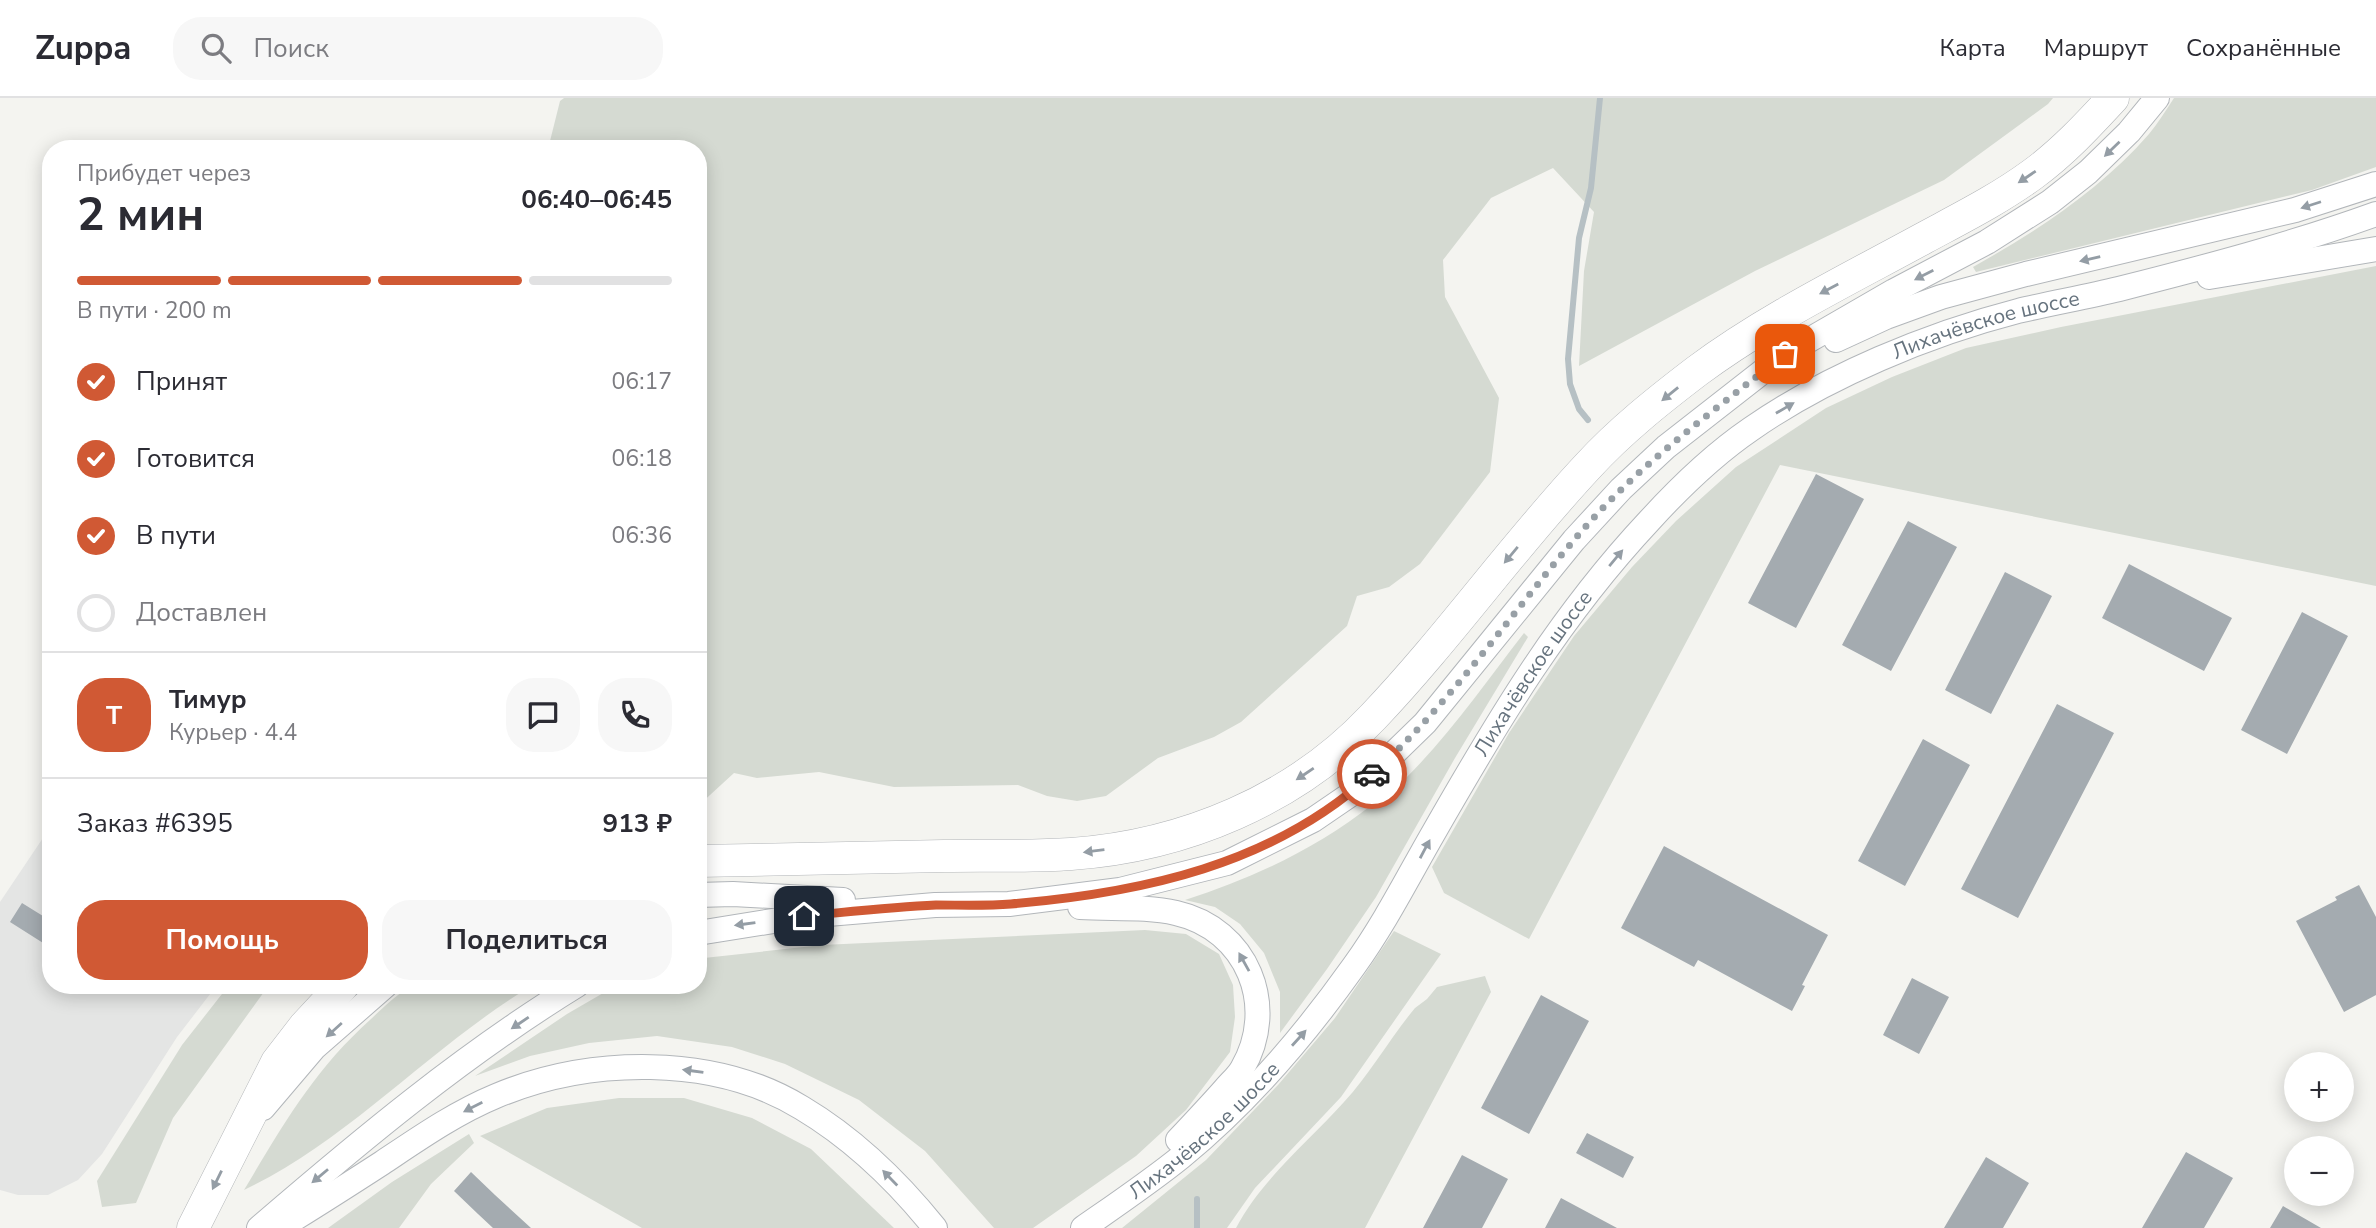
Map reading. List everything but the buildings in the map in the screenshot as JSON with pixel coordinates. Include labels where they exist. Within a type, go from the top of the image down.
[{"type":"highway","points":[[707,861],[1075,854],[1164,839],[1212,824],[1260,803],[1342,748],[1371,720],[1592,462],[1698,370],[1808,300],[1978,209],[2032,174],[2075,139],[2113,98]]},
{"type":"highway","points":[[195,1224],[277,1062],[335,994]]},
{"type":"main road","points":[[1009,904],[1120,890],[1227,863],[1312,820],[1354,792],[1425,723],[1574,540],[1621,489],[1693,425],[1796,348],[1894,291],[1987,242],[2050,202],[2088,172],[2129,132],[2157,98]]},
{"type":"main road","points":[[1744,388],[1827,344],[1886,317],[1941,297],[2295,210],[2376,184]]},
{"type":"main road","points":[[2115,290],[2189,271],[2376,214]]},
{"type":"main road","points":[[2115,290],[2251,272],[2376,249]]},
{"type":"main road","name":"Лихачёвское шоссе","points":[[1083,1228],[1179,1158],[1217,1126],[1309,1026],[1356,964],[1401,895],[1431,836],[1558,630],[1617,555],[1703,466],[1752,428],[1868,363],[1952,331],[2016,312],[2115,290]]},
{"type":"main road","points":[[707,895],[935,905],[1009,904],[1177,913],[1214,928],[1235,947],[1248,968],[1256,994],[1254,1040],[1242,1069],[1122,1199]]},
{"type":"main road","points":[[707,932],[804,916],[935,905]]},
{"type":"main road","points":[[237,1139],[314,1048],[376,994]]},
{"type":"main road","points":[[259,1228],[372,1132],[499,1037],[564,994]]},
{"type":"main road","points":[[279,1228],[449,1120],[495,1096],[568,1073],[608,1068],[652,1067],[698,1071],[733,1080],[768,1091],[800,1107],[842,1134],[881,1169],[936,1228]]},
{"type":"shaded area","points":[[564,98],[2053,98],[1944,180],[1755,271],[1579,366],[1584,271],[1594,212],[1553,168],[1491,198],[1443,260],[1445,297],[1499,398],[1490,472],[1420,564],[1389,587],[1357,596],[1347,626],[1241,722],[1214,737],[1158,758],[1106,796],[1077,801],[1047,796],[1018,785],[894,787],[819,772],[757,778],[734,773],[707,798],[707,140],[550,140],[560,101]]},
{"type":"shaded area","points":[[2174,98],[2376,98],[2376,167],[2312,190],[1976,272],[1973,267],[2044,224],[2110,173],[2149,134]]},
{"type":"shaded area","points":[[2376,266],[2376,586],[1780,465],[1529,939],[1444,893],[1432,867],[1509,733],[1574,636],[1632,567],[1676,521],[1736,467],[1826,408],[1892,377],[1966,348]]},
{"type":"shaded area","points":[[1524,633],[1528,637],[1376,897],[1280,1033],[1280,992],[1264,953],[1240,924],[1215,907],[1185,900],[1283,861],[1329,835],[1398,785],[1453,726]]},
{"type":"shaded area","points":[[42,839],[42,994],[210,994],[177,1037],[102,1154],[78,1180],[48,1195],[18,1195],[0,1190],[0,902]]},
{"type":"shaded area","points":[[1145,930],[1186,934],[1219,954],[1233,985],[1235,1017],[1230,1052],[1186,1110],[1136,1156],[1033,1228],[994,1228],[925,1151],[859,1100],[785,1064],[732,1047],[657,1036],[589,1043],[530,1056],[475,1076],[601,994],[707,994],[707,958],[822,945]]},
{"type":"shaded area","points":[[1394,931],[1441,954],[1341,1097],[1255,1188],[1227,1228],[1122,1228],[1206,1160],[1278,1085],[1335,1018]]},
{"type":"shaded area","points":[[1485,976],[1491,992],[1365,1228],[1236,1228],[1272,1177],[1353,1091],[1415,1008],[1437,987]]},
{"type":"shaded area","points":[[222,994],[263,994],[173,1118],[136,1203],[102,1207],[97,1181],[182,1045]]},
{"type":"shaded area","points":[[400,994],[519,994],[460,1036],[320,1145],[244,1190],[316,1078],[351,1038]]},
{"type":"shaded area","points":[[619,1098],[684,1098],[752,1118],[811,1149],[894,1228],[642,1228],[480,1136],[547,1108]]},
{"type":"shaded area","points":[[469,1134],[474,1143],[431,1184],[399,1228],[328,1228],[392,1182]]},
{"type":"waterway","points":[[1588,420],[1579,409],[1570,384],[1568,359],[1579,238],[1591,188],[1600,98]]},
{"type":"waterway","points":[[1197,1199],[1197,1228]]},
{"type":"way so far","points":[[1372,774],[1425,723],[1574,540],[1621,489],[1666,447],[1785,354]]},
{"type":"route","points":[[804,916],[935,905],[1009,904],[1120,890],[1180,876],[1227,863],[1273,842],[1354,792],[1372,774]]}]
